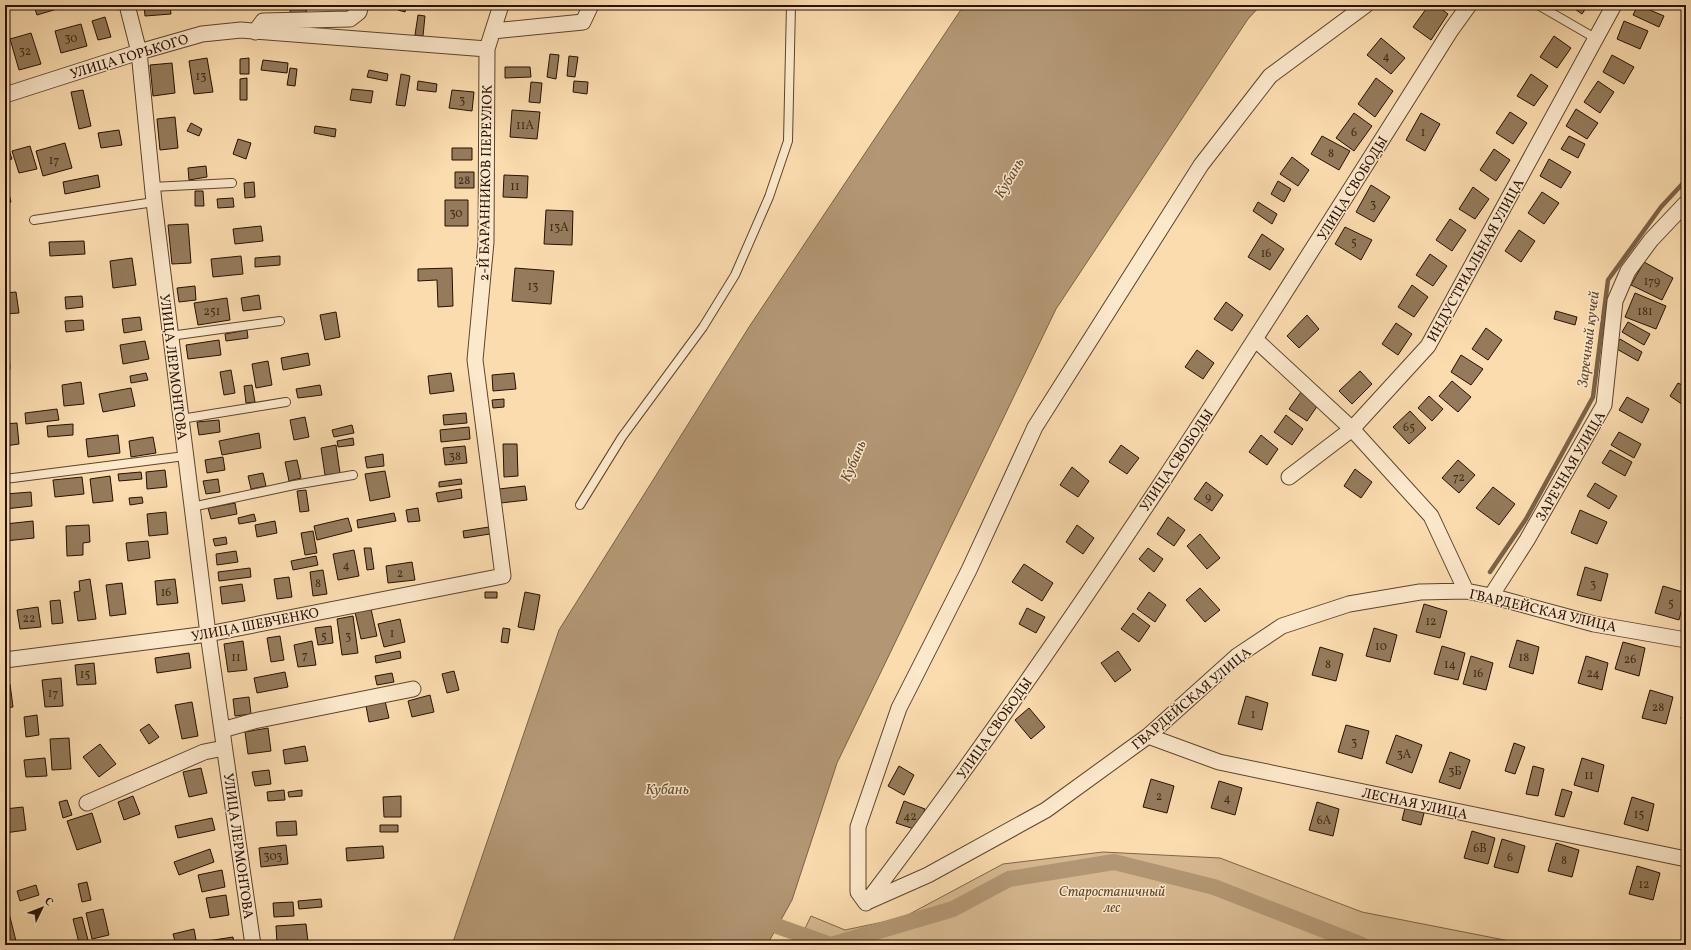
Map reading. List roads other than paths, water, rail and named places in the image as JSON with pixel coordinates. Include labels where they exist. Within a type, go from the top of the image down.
[{"type":"street","name":"УЛИЦА ЛЕРМОНТОВА","points":[[127,5],[140,52],[152,187],[170,336],[208,634],[253,945]]},
{"type":"street","points":[[255,32],[263,21],[350,19],[359,12],[361,5]]},
{"type":"street","name":"2-Й БАРАННИКОВ ПЕРЕУЛОК","points":[[501,5],[488,49],[486,242],[476,360],[503,576]]},
{"type":"street","points":[[493,31],[583,22],[591,5]]},
{"type":"street","points":[[866,903],[858,892],[858,827],[899,708],[969,570],[1035,426],[1201,165],[1270,76],[1366,5]]},
{"type":"street","name":"УЛИЦА СВОБОДЫ","points":[[866,903],[935,812],[1088,592],[1256,340],[1451,30],[1469,5]]},
{"type":"street","name":"ИНДУСТРИАЛЬНАЯ УЛИЦА","points":[[1289,477],[1352,429],[1428,346],[1500,217],[1614,5]]},
{"type":"street","name":"УЛИЦА ГОРЬКОГО","points":[[5,95],[202,34],[241,30],[488,49]]},
{"type":"street","name":"ЗАРЕЧНАЯ УЛИЦА","points":[[1490,596],[1527,540],[1604,405],[1615,301],[1628,272],[1651,240],[1686,203]]},
{"type":"street","points":[[1256,340],[1352,429],[1431,516],[1466,591]]},
{"type":"street","name":"УЛИЦА ШЕВЧЕНКО","points":[[5,660],[208,634],[503,576]]},
{"type":"street","name":"ГВАРДЕЙСКАЯ УЛИЦА","points":[[866,903],[928,875],[1046,810],[1148,736],[1237,656],[1282,626],[1349,604],[1420,592],[1466,591],[1594,624],[1686,640]]},
{"type":"street","points":[[222,730],[254,721],[413,689]]},
{"type":"street","name":"ЛЕСНАЯ УЛИЦА","points":[[1148,736],[1219,762],[1686,859]]},
{"type":"street","points":[[87,803],[204,752],[224,748]]},
{"type":"lane","points":[[580,505],[622,437],[703,327],[731,282],[770,197],[788,140],[791,5]]},
{"type":"lane","points":[[1538,5],[1595,38]]},
{"type":"lane","points":[[152,187],[232,183]]},
{"type":"lane","points":[[34,220],[154,202]]},
{"type":"lane","points":[[170,336],[280,321]]},
{"type":"lane","points":[[181,418],[286,402]]},
{"type":"lane","points":[[5,479],[186,456]]},
{"type":"lane","points":[[192,508],[294,485],[353,475]]},
{"type":"water","name":"Кубань","points":[[964,5],[1261,5],[1248,19],[1056,309],[837,763],[792,900],[767,945],[452,945],[559,630],[749,327]]},
{"type":"waterway","name":"Заречный кучей","points":[[1490,572],[1526,519],[1593,397],[1608,280],[1661,207],[1686,180]]},
{"type":"waterway","points":[[777,926],[831,945],[953,909],[1009,879],[1114,862],[1214,887],[1362,945]]},
{"type":"park label","name":"Старостаничный лес","points":[[1112,900]]}]
